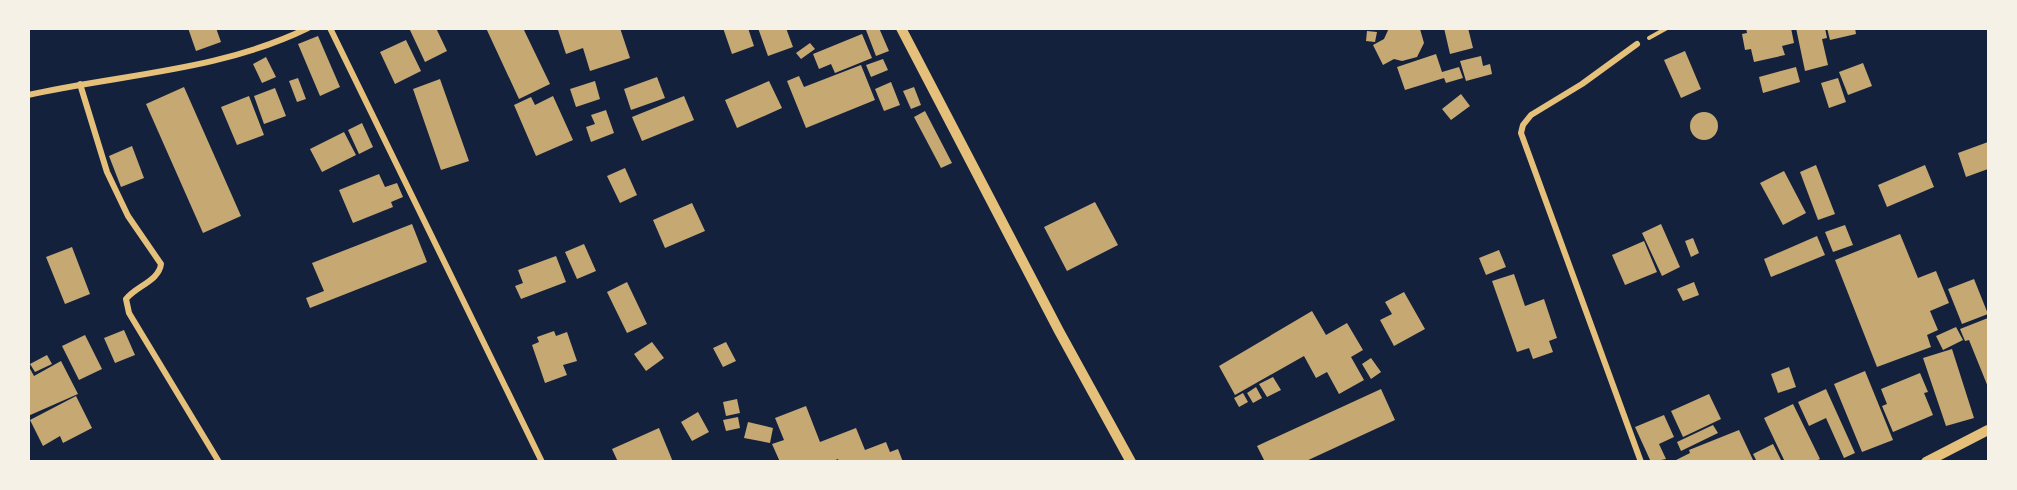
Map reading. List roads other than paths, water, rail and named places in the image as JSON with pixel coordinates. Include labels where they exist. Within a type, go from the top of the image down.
[{"type":"street","points":[[28,95],[80,84],[194,66],[249,52],[308,28]]},
{"type":"street","points":[[330,28],[542,462]]},
{"type":"street","points":[[901,28],[1059,331],[1131,462]]},
{"type":"street","points":[[1637,44],[1582,84],[1531,115],[1523,125],[1521,133],[1641,462]]},
{"type":"street","points":[[80,84],[107,172],[128,216],[161,264],[155,278],[133,290],[126,298],[129,313],[219,462]]},
{"type":"street","points":[[1926,462],[1989,430]]}]
